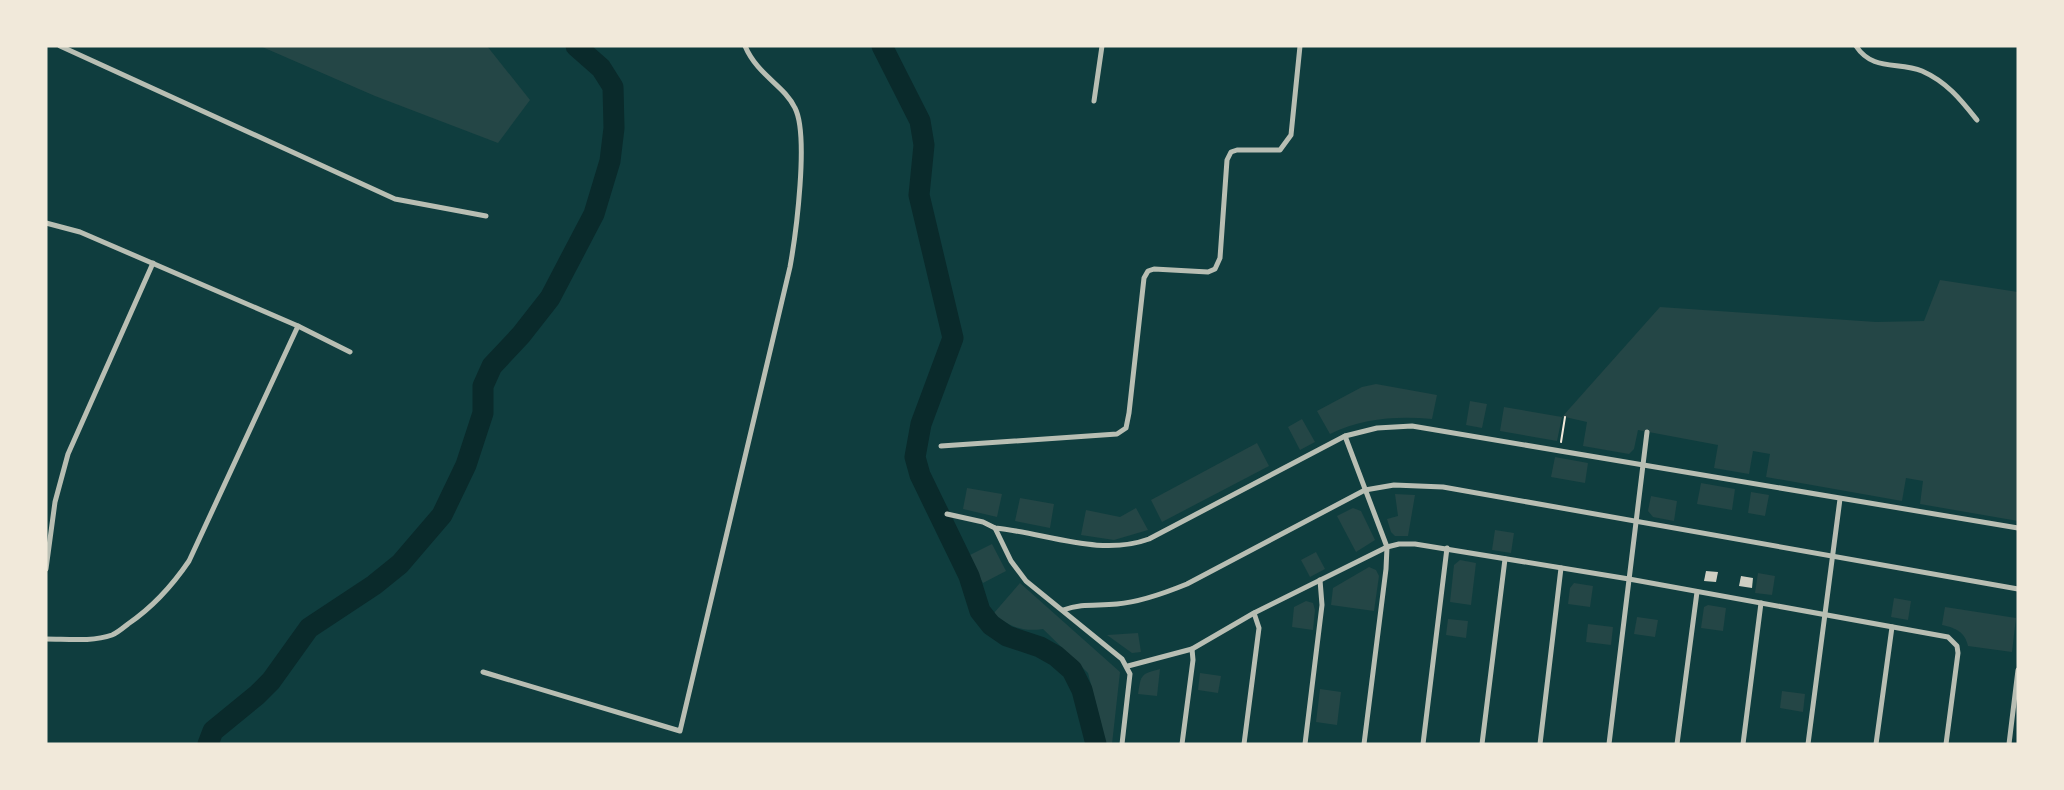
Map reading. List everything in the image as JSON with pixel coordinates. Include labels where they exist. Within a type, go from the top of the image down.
[{"type":"street","points":[[60,46],[395,199],[486,216]]},
{"type":"street","points":[[483,672],[680,731],[790,266],[798,211],[800,174],[798,115],[791,101],[754,64],[745,46]]},
{"type":"street","points":[[1094,101],[1102,46]]},
{"type":"street","points":[[941,446],[1117,434],[1126,428],[1144,278],[1148,271],[1154,269],[1208,272],[1215,268],[1220,258],[1227,160],[1231,152],[1237,150],[1280,150],[1288,142],[1291,135],[1300,46]]},
{"type":"street","points":[[1856,46],[1863,56],[1886,66],[1921,71],[1937,80],[1953,90],[1977,120]]},
{"type":"street","points":[[46,224],[80,232],[298,326],[350,352]]},
{"type":"street","points":[[46,569],[55,502],[68,454],[153,263]]},
{"type":"street","points":[[46,638],[77,639],[112,635],[139,617],[177,580],[189,561],[298,326]]},
{"type":"street","points":[[947,514],[983,522],[995,528],[1094,545],[1114,547],[1133,545],[1149,539],[1345,436],[1377,428],[1412,426],[2018,528]]},
{"type":"street","points":[[1608,744],[1647,432]]},
{"type":"street","points":[[1345,436],[1386,547],[1386,569],[1364,744]]},
{"type":"street","points":[[1063,610],[1080,604],[1117,604],[1173,590],[1365,490],[1394,485],[1443,488],[2018,589]]},
{"type":"street","points":[[1808,744],[1840,499]]},
{"type":"street","points":[[995,528],[1018,572],[1128,666],[1130,674],[1122,744]]},
{"type":"street","points":[[1128,666],[1192,649],[1254,614],[1386,547],[1400,544],[1415,544],[1629,579],[1948,637],[1957,646],[1946,744]]},
{"type":"street","points":[[1423,744],[1447,548]]},
{"type":"street","points":[[1482,744],[1505,559]]},
{"type":"street","points":[[1540,744],[1561,568]]},
{"type":"street","points":[[1305,744],[1322,605],[1320,580]]},
{"type":"street","points":[[1677,744],[1697,592]]},
{"type":"street","points":[[1743,744],[1761,603]]},
{"type":"street","points":[[1244,744],[1259,628],[1254,614]]},
{"type":"street","points":[[1876,744],[1892,627]]},
{"type":"street","points":[[1182,744],[1193,660],[1192,649]]},
{"type":"street","points":[[2009,744],[2018,670]]},
{"type":"path","points":[[1559,450],[1565,417]]},
{"type":"shaded area","points":[[260,46],[487,46],[530,100],[498,143],[375,96]]},
{"type":"shaded area","points":[[1940,280],[2018,292],[2018,521],[1920,504],[1923,481],[1906,478],[1902,501],[1766,477],[1770,454],[1753,451],[1749,474],[1714,468],[1718,445],[1638,430],[1634,449],[1629,454],[1583,446],[1587,422],[1562,417],[1660,307],[1876,322],[1924,321]]},
{"type":"shaded area","points":[[1376,384],[1437,395],[1432,419],[1380,419],[1355,424],[1330,434],[1317,411],[1362,387]]},
{"type":"shaded area","points":[[1470,401],[1487,404],[1482,428],[1466,425]]},
{"type":"shaded area","points":[[1504,407],[1562,417],[1557,441],[1500,431]]},
{"type":"shaded area","points":[[1302,419],[1315,442],[1300,450],[1288,427]]},
{"type":"shaded area","points":[[1257,443],[1269,466],[1162,522],[1151,500]]},
{"type":"shaded area","points":[[1555,457],[1588,463],[1585,483],[1551,477]]},
{"type":"shaded area","points":[[1701,483],[1735,489],[1732,510],[1697,504]]},
{"type":"shaded area","points":[[967,488],[1002,494],[997,517],[963,509]]},
{"type":"shaded area","points":[[1751,492],[1769,495],[1765,516],[1748,513]]},
{"type":"shaded area","points":[[1395,494],[1415,495],[1408,536],[1395,536],[1391,532],[1387,519],[1398,516]]},
{"type":"shaded area","points":[[1651,496],[1677,501],[1674,521],[1653,517],[1648,511]]},
{"type":"shaded area","points":[[1020,498],[1054,504],[1050,528],[1015,521]]},
{"type":"shaded area","points":[[1136,508],[1148,530],[1114,540],[1081,535],[1086,510],[1120,517]]},
{"type":"shaded area","points":[[1353,508],[1361,511],[1375,540],[1356,552],[1337,516]]},
{"type":"shaded area","points":[[1495,530],[1514,533],[1511,553],[1492,550]]},
{"type":"shaded area","points":[[992,544],[1006,571],[983,583],[968,556]]},
{"type":"shaded area","points":[[1316,552],[1325,569],[1310,577],[1301,560]]},
{"type":"shaded area","points":[[1460,560],[1476,563],[1471,605],[1450,602],[1454,565]]},
{"type":"shaded area","points":[[1369,567],[1376,570],[1379,576],[1374,611],[1331,605],[1333,588]]},
{"type":"shaded area","points":[[1758,573],[1775,576],[1772,595],[1755,593]]},
{"type":"shaded area","points":[[1020,583],[1120,672],[1112,744],[1103,744],[1102,727],[1088,673],[1043,629],[1022,629],[1010,625],[994,613]]},
{"type":"shaded area","points":[[1574,583],[1593,586],[1590,607],[1568,604],[1570,588]]},
{"type":"shaded area","points":[[1894,598],[1911,601],[1908,620],[1891,617]]},
{"type":"shaded area","points":[[1306,601],[1313,603],[1315,610],[1313,630],[1292,627],[1294,607]]},
{"type":"shaded area","points":[[1708,605],[1726,608],[1723,631],[1701,628],[1704,607]]},
{"type":"shaded area","points":[[1945,607],[2016,618],[2012,652],[1968,646],[1965,637],[1959,631],[1942,625]]},
{"type":"shaded area","points":[[1637,617],[1658,620],[1655,637],[1634,634]]},
{"type":"shaded area","points":[[1448,619],[1468,621],[1466,638],[1446,635]]},
{"type":"shaded area","points":[[1588,624],[1613,627],[1611,645],[1586,642]]},
{"type":"shaded area","points":[[1138,633],[1141,652],[1132,653],[1107,635]]},
{"type":"shaded area","points":[[1160,669],[1157,696],[1138,694],[1143,676]]},
{"type":"shaded area","points":[[1200,673],[1221,676],[1218,693],[1198,690]]},
{"type":"shaded area","points":[[1320,689],[1341,692],[1337,725],[1316,722]]},
{"type":"shaded area","points":[[1782,691],[1805,694],[1803,712],[1780,708]]},
{"type":"building","points":[[1706,571],[1718,572],[1716,582],[1704,581]]},
{"type":"building","points":[[1741,576],[1753,578],[1752,588],[1739,586]]},
{"type":"waterway","points":[[208,744],[213,731],[271,681],[309,628],[374,585],[400,564],[442,515],[466,465],[483,413],[483,386],[492,366],[521,335],[550,298],[594,214],[610,161],[614,128],[613,87],[601,68],[576,46]]},
{"type":"waterway","points":[[882,46],[920,121],[924,145],[919,195],[953,338],[921,424],[915,457],[920,475],[969,576],[980,611],[991,625],[1007,636],[1040,647],[1056,656],[1072,670],[1082,690],[1096,744]]}]
